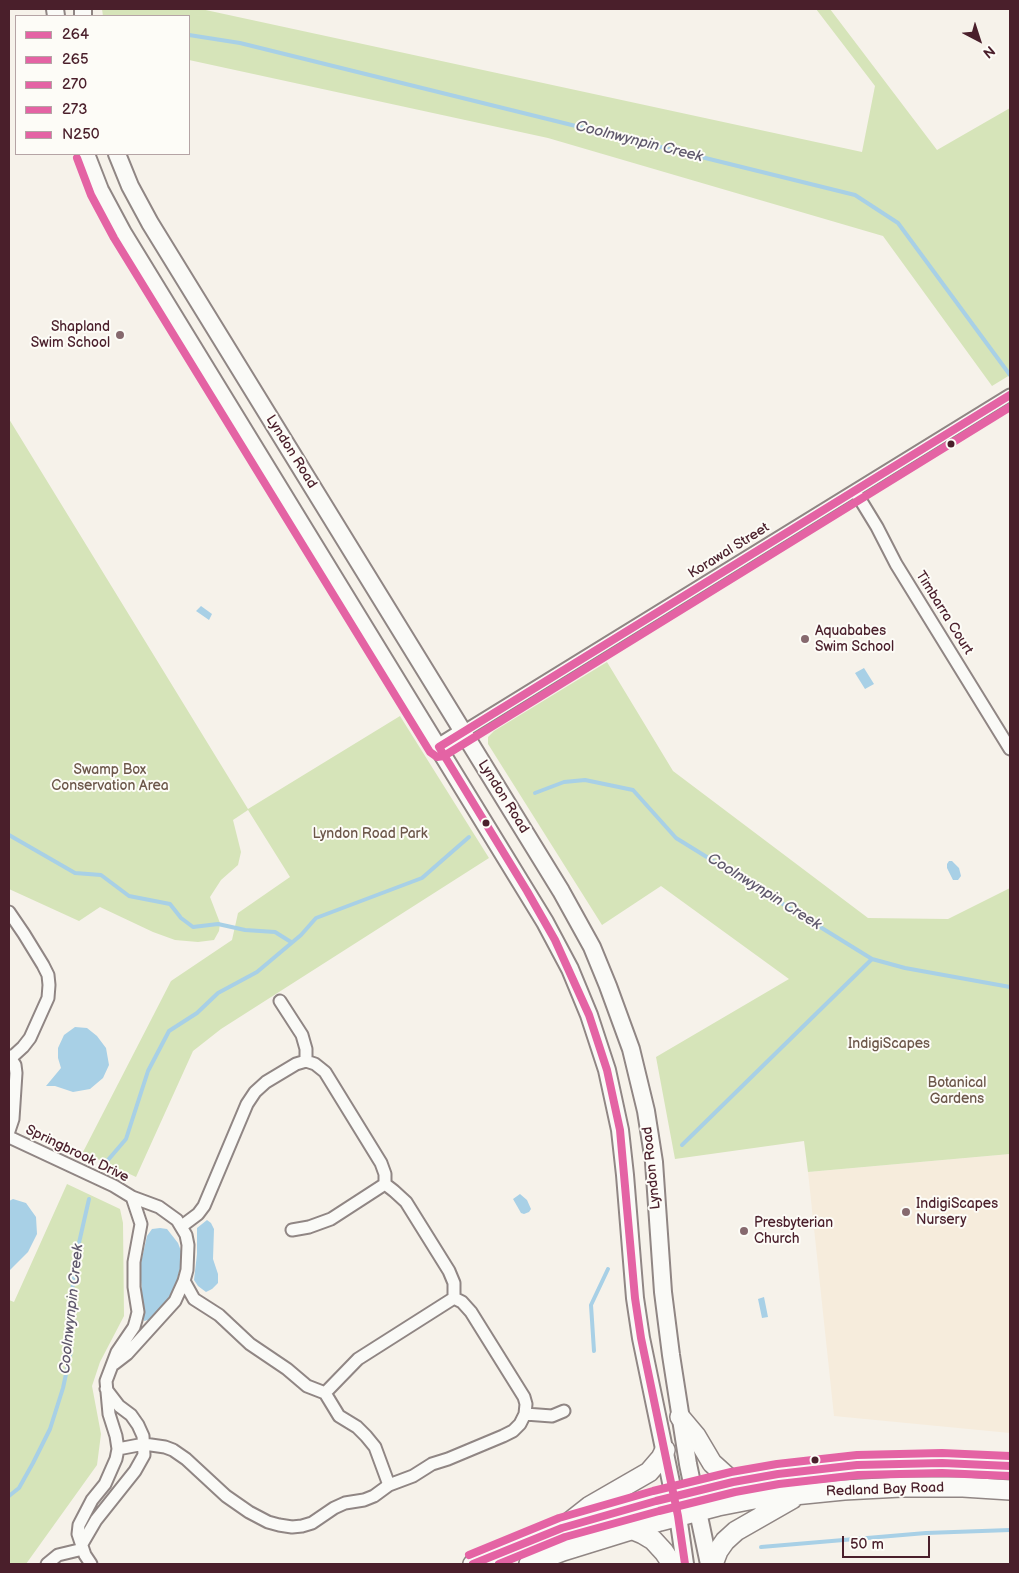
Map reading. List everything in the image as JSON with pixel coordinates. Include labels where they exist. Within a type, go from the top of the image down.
[{"type":"main road","name":"Lyndon Road","points":[[86,155],[100,190],[123,233],[439,747],[545,922],[570,969],[589,1015],[607,1070],[620,1130],[626,1175],[635,1298],[641,1338],[678,1516],[685,1564]]},
{"type":"main road","name":"Lyndon Road","points":[[117,155],[130,186],[150,223],[578,920],[592,946],[631,1049],[646,1112],[654,1162],[663,1292],[680,1417],[709,1564]]},
{"type":"main road","points":[[439,747],[463,732]]},
{"type":"main road","points":[[680,1417],[696,1436],[712,1463],[733,1482]]},
{"type":"main road","points":[[562,1528],[590,1506],[649,1472],[665,1450]]},
{"type":"main road","name":"Redland Bay Road","points":[[473,1564],[562,1528],[673,1496],[733,1482],[778,1474],[858,1464],[942,1463],[1010,1466]]},
{"type":"main road","name":"Redland Bay Road","points":[[529,1564],[631,1529],[698,1510],[754,1499],[901,1487],[963,1487],[1010,1490]]},
{"type":"main road","points":[[713,1564],[725,1540],[736,1531],[800,1495]]},
{"type":"main road","points":[[631,1529],[652,1540],[664,1552],[672,1564]]},
{"type":"street","name":"Korawal Street","points":[[463,732],[1010,395]]},
{"type":"street","name":"Timbarra Court","points":[[855,491],[877,527],[900,571],[1010,750]]},
{"type":"street","points":[[9,912],[43,965],[48,975],[49,985],[48,998],[30,1038],[23,1048],[10,1057],[15,1065],[12,1094],[13,1119],[9,1131]]},
{"type":"street","points":[[280,1001],[302,1035],[306,1049],[306,1061]]},
{"type":"street","points":[[114,1364],[127,1354],[175,1300],[187,1270],[188,1245],[182,1226],[198,1214],[204,1206],[247,1104],[255,1092],[266,1082],[288,1068],[306,1061],[315,1064],[325,1072],[381,1163],[385,1174],[384,1184]]},
{"type":"street","name":"Springbrook Drive","points":[[9,1137],[114,1186],[132,1198],[159,1207],[182,1226]]},
{"type":"street","points":[[292,1230],[309,1227],[331,1219],[384,1184]]},
{"type":"street","points":[[384,1184],[406,1202],[452,1278],[455,1289],[454,1298]]},
{"type":"street","name":"Springbrook Drive","points":[[118,1449],[109,1414],[106,1389],[107,1377],[114,1364],[117,1352],[134,1327],[136,1320],[134,1262],[140,1224],[132,1198]]},
{"type":"street","points":[[140,1224],[146,1216],[159,1207]]},
{"type":"street","points":[[184,1281],[194,1299],[219,1315],[250,1344],[287,1368],[307,1386],[325,1394],[339,1416],[357,1427],[375,1447],[389,1486]]},
{"type":"street","points":[[325,1394],[358,1359],[454,1298]]},
{"type":"street","points":[[91,1564],[84,1555],[78,1534],[79,1525],[92,1500],[105,1484],[116,1460],[118,1449],[144,1444],[173,1450],[186,1459],[226,1496],[249,1512],[268,1522],[292,1527],[312,1523],[334,1508],[345,1503],[364,1500],[374,1496],[389,1486],[413,1476],[432,1464],[508,1433],[520,1424],[525,1414],[526,1404],[524,1397],[471,1312],[462,1302],[454,1298]]},
{"type":"street","points":[[175,1300],[194,1299]]},
{"type":"street","points":[[47,1564],[58,1555],[82,1546],[96,1520],[135,1471],[144,1455],[143,1436],[138,1425],[119,1406],[106,1389]]},
{"type":"street","points":[[525,1414],[552,1416],[564,1411]]},
{"type":"shaded area","points":[[1010,1154],[1010,1433],[834,1416],[808,1172]]},
{"type":"green space","points":[[102,9],[201,9],[862,152],[875,86],[816,9],[830,9],[937,150],[1010,108],[1010,375],[992,386],[883,236],[548,138],[190,60],[190,15],[103,15]]},
{"type":"green space","points":[[9,419],[248,809],[400,716],[489,858],[221,1029],[193,1051],[136,1177],[83,1152],[171,981],[232,940],[238,913],[290,877],[248,810],[233,820],[241,852],[238,865],[221,880],[210,897],[220,923],[219,931],[214,940],[198,942],[175,940],[153,932],[100,907],[79,921],[9,889]]},
{"type":"green space","name":"IndigiScapes","points":[[607,662],[673,771],[868,918],[948,919],[1010,888],[1010,1154],[808,1172],[804,1141],[675,1159],[656,1057],[789,979],[661,886],[602,925],[488,744],[488,737],[494,731]]},
{"type":"green space","points":[[67,1184],[120,1209],[123,1223],[124,1316],[100,1362],[92,1386],[101,1434],[97,1465],[26,1564],[9,1564],[9,1300],[14,1302]]},
{"type":"water","points":[[201,606],[212,614],[209,620],[196,611]]},
{"type":"water","points":[[864,668],[874,684],[865,689],[855,673]]},
{"type":"water","points":[[949,861],[952,861],[959,868],[961,876],[958,880],[953,880],[947,868]]},
{"type":"water","points":[[75,1027],[87,1028],[97,1036],[106,1048],[109,1065],[103,1078],[90,1089],[73,1092],[55,1086],[46,1086],[61,1068],[58,1048],[64,1035]]},
{"type":"water","points":[[520,1194],[527,1200],[531,1209],[524,1214],[521,1213],[513,1199]]},
{"type":"water","points":[[13,1199],[26,1203],[36,1217],[37,1234],[28,1252],[9,1271],[9,1201]]},
{"type":"water","points":[[207,1220],[214,1229],[213,1259],[218,1274],[218,1283],[206,1292],[194,1280],[197,1228]]},
{"type":"water","points":[[152,1229],[167,1229],[178,1243],[181,1251],[180,1269],[174,1290],[155,1314],[144,1321],[140,1267],[147,1236]]},
{"type":"water","points":[[764,1297],[768,1317],[762,1318],[758,1299]]},
{"type":"waterway","name":"Coolnwynpin Creek","points":[[190,35],[240,43],[855,195],[898,223],[1010,375]]},
{"type":"waterway","name":"Coolnwynpin Creek","points":[[535,793],[564,782],[585,780],[633,790],[676,838],[872,959],[905,968],[1010,987]]},
{"type":"waterway","name":"Coolnwynpin Creek","points":[[9,835],[75,873],[101,875],[129,896],[170,904],[181,918],[193,927],[218,924],[245,930],[275,932],[291,942]]},
{"type":"waterway","name":"Coolnwynpin Creek","points":[[108,1160],[126,1139],[148,1071],[169,1031],[197,1013],[218,993],[257,972],[301,935],[316,918],[422,878],[469,837]]},
{"type":"waterway","points":[[682,1145],[872,959]]},
{"type":"waterway","name":"Coolnwynpin Creek","points":[[9,1496],[19,1488],[33,1463],[50,1429],[63,1388],[71,1351],[70,1310],[76,1256],[89,1199]]},
{"type":"waterway","points":[[594,1351],[591,1305],[608,1269]]},
{"type":"waterway","points":[[761,1547],[926,1533],[1010,1530]]},
{"type":"transit line","name":"265","points":[[77,158],[91,195],[114,238],[430,752],[437,757],[444,756],[1010,407]]},
{"type":"transit line","name":"264","points":[[685,1564],[678,1516],[641,1338],[635,1298],[620,1130],[607,1070],[589,1015],[555,940],[439,747],[1010,395]]},
{"type":"transit line","name":"N250","points":[[469,1555],[559,1518],[653,1491],[731,1472],[777,1464],[857,1455],[942,1453],[1010,1456]]},
{"type":"transit line","name":"270","points":[[473,1564],[562,1528],[656,1501],[733,1482],[778,1474],[857,1465],[942,1463],[1010,1466]]},
{"type":"transit line","name":"273","points":[[499,1564],[565,1537],[735,1492],[779,1484],[858,1475],[942,1473],[1010,1476]]},
{"type":"place","name":"Shapland Swim School","points":[[120,335]]},
{"type":"place","name":"Aquababes Swim School","points":[[805,639]]},
{"type":"place","name":"IndigiScapes Nursery","points":[[906,1212]]},
{"type":"place","name":"Presbyterian Church","points":[[744,1231]]},
{"type":"park label","name":"Swamp Box Conservation Area","points":[[110,778]]},
{"type":"park label","name":"Lyndon Road Park","points":[[370,834]]},
{"type":"park label","name":"Botanical Gardens","points":[[957,1092]]}]
